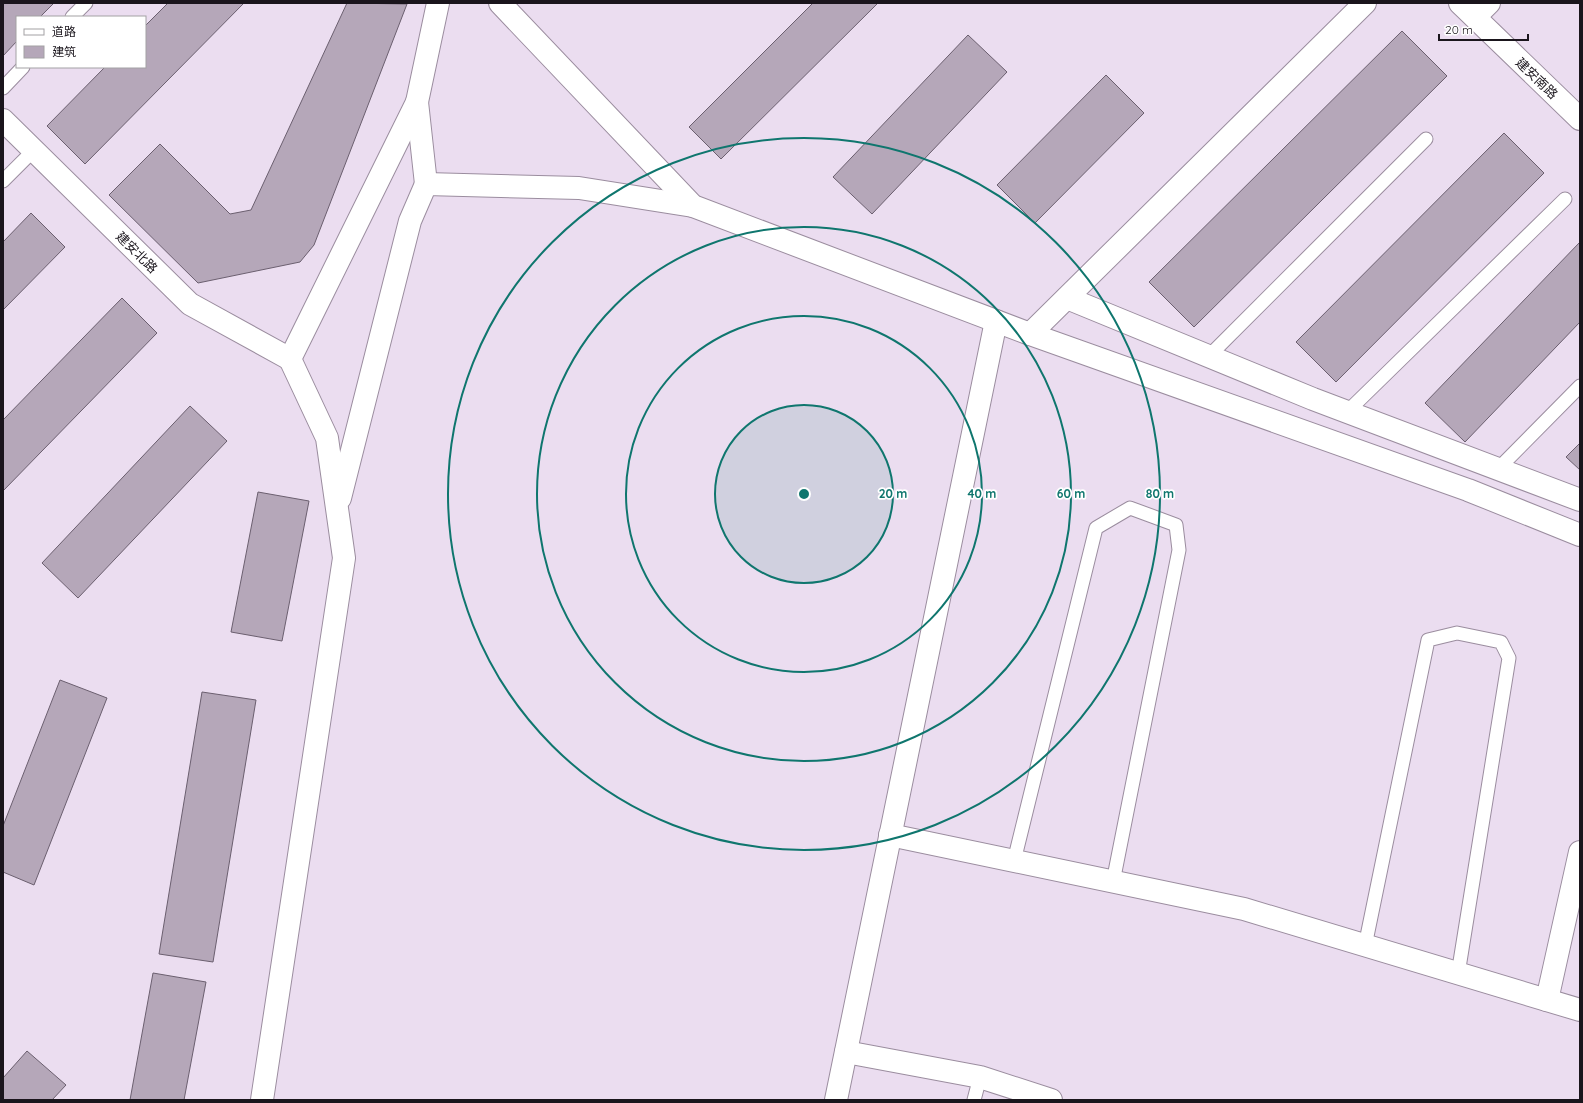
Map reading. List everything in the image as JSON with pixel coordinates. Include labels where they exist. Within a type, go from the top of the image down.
[{"type":"street","points":[[262,1100],[344,558],[327,438],[290,359],[417,102],[438,3]]},
{"type":"street","points":[[500,3],[693,206]]},
{"type":"street","points":[[1030,334],[1365,3]]},
{"type":"street","name":"建安南路","points":[[1474,8],[1580,119]]},
{"type":"street","points":[[337,509],[410,221],[426,184],[417,102]]},
{"type":"street","name":"建安北路","points":[[3,120],[190,304],[290,359]]},
{"type":"street","points":[[426,184],[579,188],[693,206],[996,322],[1460,487],[1580,535]]},
{"type":"street","points":[[1067,298],[1347,412],[1580,500]]},
{"type":"street","points":[[836,1100],[996,322]]},
{"type":"street","points":[[890,835],[1244,909],[1580,1010]]},
{"type":"street","points":[[1547,1000],[1580,852]]},
{"type":"street","points":[[846,1052],[980,1077],[1051,1100]]},
{"type":"lane","points":[[73,16],[86,3]]},
{"type":"lane","points":[[3,88],[22,68]]},
{"type":"lane","points":[[1209,356],[1426,139]]},
{"type":"lane","points":[[3,181],[34,150]]},
{"type":"lane","points":[[1347,412],[1565,199]]},
{"type":"lane","points":[[1498,469],[1580,386]]},
{"type":"lane","points":[[1014,861],[1096,528],[1130,508],[1176,526],[1179,550],[1113,882]]},
{"type":"lane","points":[[1365,946],[1428,640],[1457,633],[1501,642],[1509,658],[1458,974]]},
{"type":"lane","points":[[974,1100],[980,1077]]},
{"type":"building","points":[[3,3],[54,3],[41,16],[16,16],[16,42],[3,56]]},
{"type":"building","points":[[168,3],[244,3],[85,164],[47,126],[104,68],[146,68],[146,25]]},
{"type":"building","points":[[347,3],[407,4],[314,245],[300,262],[198,283],[109,195],[160,144],[230,214],[251,210]]},
{"type":"building","points":[[813,3],[878,3],[721,159],[689,127]]},
{"type":"building","points":[[1402,31],[1447,76],[1194,327],[1149,282]]},
{"type":"building","points":[[968,35],[1007,72],[872,214],[833,177]]},
{"type":"building","points":[[1106,75],[1144,113],[1035,223],[997,185]]},
{"type":"building","points":[[1504,133],[1544,173],[1336,382],[1296,342]]},
{"type":"building","points":[[31,213],[65,247],[3,310],[3,242]]},
{"type":"building","points":[[1580,242],[1580,322],[1465,442],[1425,403]]},
{"type":"building","points":[[122,298],[157,333],[3,491],[3,420]]},
{"type":"building","points":[[190,406],[227,441],[78,598],[42,563]]},
{"type":"building","points":[[1580,443],[1580,470],[1566,457]]},
{"type":"building","points":[[258,492],[309,501],[282,641],[231,632]]},
{"type":"building","points":[[60,680],[107,698],[34,885],[3,872],[3,826]]},
{"type":"building","points":[[202,692],[256,700],[213,962],[159,954]]},
{"type":"building","points":[[153,973],[206,982],[184,1100],[130,1100]]},
{"type":"building","points":[[27,1051],[66,1085],[52,1100],[3,1100],[3,1078]]}]
